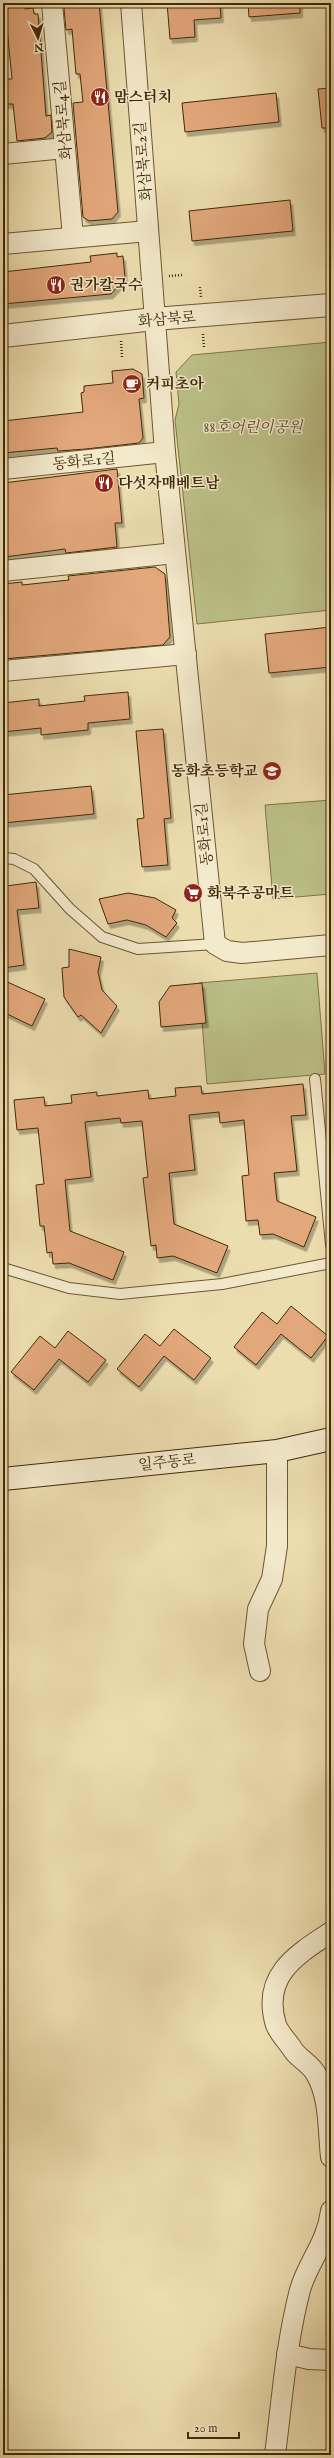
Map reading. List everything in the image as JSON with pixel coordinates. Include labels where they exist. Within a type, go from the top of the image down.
[{"type":"main road","name":"화삼북로","points":[[3,336],[154,319],[331,305]]},
{"type":"main road","name":"일주동로","points":[[3,1479],[277,1451],[331,1439]]},
{"type":"street","name":"화삼북로4길","points":[[52,3],[73,237]]},
{"type":"street","name":"화삼북로2길","points":[[131,3],[154,319]]},
{"type":"street","points":[[3,154],[65,148]]},
{"type":"street","points":[[3,244],[148,231]]},
{"type":"street","name":"동화로1길","points":[[154,319],[165,452],[215,944]]},
{"type":"street","name":"동화로1길","points":[[3,469],[165,452]]},
{"type":"street","points":[[3,571],[175,553]]},
{"type":"street","points":[[3,671],[186,654]]},
{"type":"street","points":[[215,944],[227,951],[242,953],[331,945]]},
{"type":"street","points":[[260,1671],[254,1644],[258,1609],[272,1579],[277,1546],[277,1451]]},
{"type":"street","points":[[331,1932],[291,1960],[276,1980],[273,2003],[276,2026],[295,2053],[316,2073],[325,2096],[331,2157]]},
{"type":"street","points":[[275,2455],[292,2322],[304,2276],[320,2251],[331,2211]]},
{"type":"street","points":[[288,2354],[309,2360],[331,2360]]},
{"type":"lane","points":[[3,858],[14,859],[34,869],[70,909],[102,937],[138,949],[215,944]]},
{"type":"lane","points":[[315,1079],[331,1245]]},
{"type":"lane","points":[[3,1268],[69,1288],[120,1294],[222,1284],[331,1264]]},
{"type":"green space","name":"88호어린이공원","points":[[331,342],[331,610],[197,624],[175,420],[179,404],[176,372],[192,355]]},
{"type":"green space","points":[[331,800],[331,894],[273,899],[265,805]]},
{"type":"green space","points":[[317,973],[325,1074],[207,1084],[199,983]]},
{"type":"building","points":[[67,3],[99,3],[118,212],[112,219],[89,221],[83,217],[73,103],[83,102],[80,74],[76,74],[72,29],[66,30],[64,9]]},
{"type":"building","points":[[167,3],[220,3],[221,18],[194,20],[195,37],[170,39]]},
{"type":"building","points":[[248,3],[300,3],[300,13],[249,17]]},
{"type":"building","points":[[25,6],[25,9],[33,8],[34,14],[38,14],[46,116],[51,115],[52,132],[45,138],[17,141],[13,104],[3,104],[3,79],[12,79],[5,8]]},
{"type":"building","points":[[331,88],[331,128],[322,128],[318,89]]},
{"type":"building","points":[[276,93],[279,122],[185,132],[182,103]]},
{"type":"building","points":[[290,200],[293,231],[192,241],[189,211]]},
{"type":"building","points":[[117,253],[117,257],[123,256],[125,278],[111,294],[3,304],[3,272],[91,262],[90,256]]},
{"type":"building","points":[[133,369],[142,374],[144,398],[139,399],[143,438],[139,443],[86,449],[58,451],[57,448],[3,453],[3,421],[83,412],[81,393],[84,392],[84,386],[113,383],[112,371]]},
{"type":"building","points":[[117,469],[122,523],[115,523],[117,547],[66,553],[65,549],[5,557],[3,483]]},
{"type":"building","points":[[155,567],[165,574],[170,637],[163,645],[3,659],[3,584],[22,582],[22,585],[69,580],[68,576]]},
{"type":"building","points":[[331,627],[331,667],[269,673],[265,634]]},
{"type":"building","points":[[128,692],[130,719],[88,723],[88,730],[41,735],[41,728],[3,732],[3,703],[39,699],[39,706],[85,701],[84,696]]},
{"type":"building","points":[[163,729],[171,818],[164,819],[168,865],[142,867],[137,819],[144,818],[136,731]]},
{"type":"building","points":[[91,786],[94,814],[3,823],[3,795]]},
{"type":"building","points":[[36,882],[39,908],[17,910],[24,965],[3,968],[3,892],[6,892],[6,886]]},
{"type":"building","points":[[128,893],[155,898],[176,910],[172,918],[177,923],[166,937],[146,925],[127,920],[108,924],[99,899]]},
{"type":"building","points":[[69,949],[101,957],[98,972],[102,990],[117,1006],[101,1033],[81,1015],[78,1017],[64,997],[62,968],[69,967]]},
{"type":"building","points":[[3,980],[45,999],[32,1026],[3,1012]]},
{"type":"building","points":[[202,983],[206,1023],[161,1027],[159,1002],[170,986]]},
{"type":"building","points":[[303,1084],[306,1115],[291,1116],[297,1171],[274,1173],[277,1201],[316,1217],[304,1247],[273,1234],[260,1235],[258,1220],[246,1221],[242,1176],[249,1175],[244,1120],[220,1123],[219,1112],[189,1115],[195,1170],[169,1173],[174,1224],[228,1246],[217,1273],[173,1256],[157,1258],[156,1245],[151,1246],[143,1178],[148,1177],[142,1121],[121,1123],[120,1118],[85,1122],[91,1177],[65,1180],[70,1231],[124,1252],[113,1280],[69,1263],[53,1264],[52,1252],[47,1253],[44,1226],[40,1226],[36,1185],[44,1184],[38,1128],[17,1130],[14,1100],[44,1097],[45,1106],[72,1103],[71,1095],[97,1092],[97,1096],[148,1090],[149,1099],[176,1096],[175,1088],[201,1086],[202,1094]]},
{"type":"building","points":[[291,1306],[328,1336],[311,1358],[281,1334],[256,1365],[234,1347],[262,1312],[277,1324]]},
{"type":"building","points":[[174,1329],[211,1358],[194,1380],[164,1356],[139,1387],[117,1369],[145,1334],[160,1346]]},
{"type":"building","points":[[68,1331],[106,1360],[88,1382],[59,1359],[34,1390],[11,1372],[40,1336],[55,1348]]},
{"type":"place","name":"맘스터치","points":[[100,97]]},
{"type":"place","name":"권가칼국수","points":[[56,285]]},
{"type":"place","name":"커피초아","points":[[132,384]]},
{"type":"place","name":"다섯자매베트남","points":[[104,483]]},
{"type":"place","name":"동화초등학교","points":[[272,771]]},
{"type":"place","name":"화북주공마트","points":[[193,893]]}]
